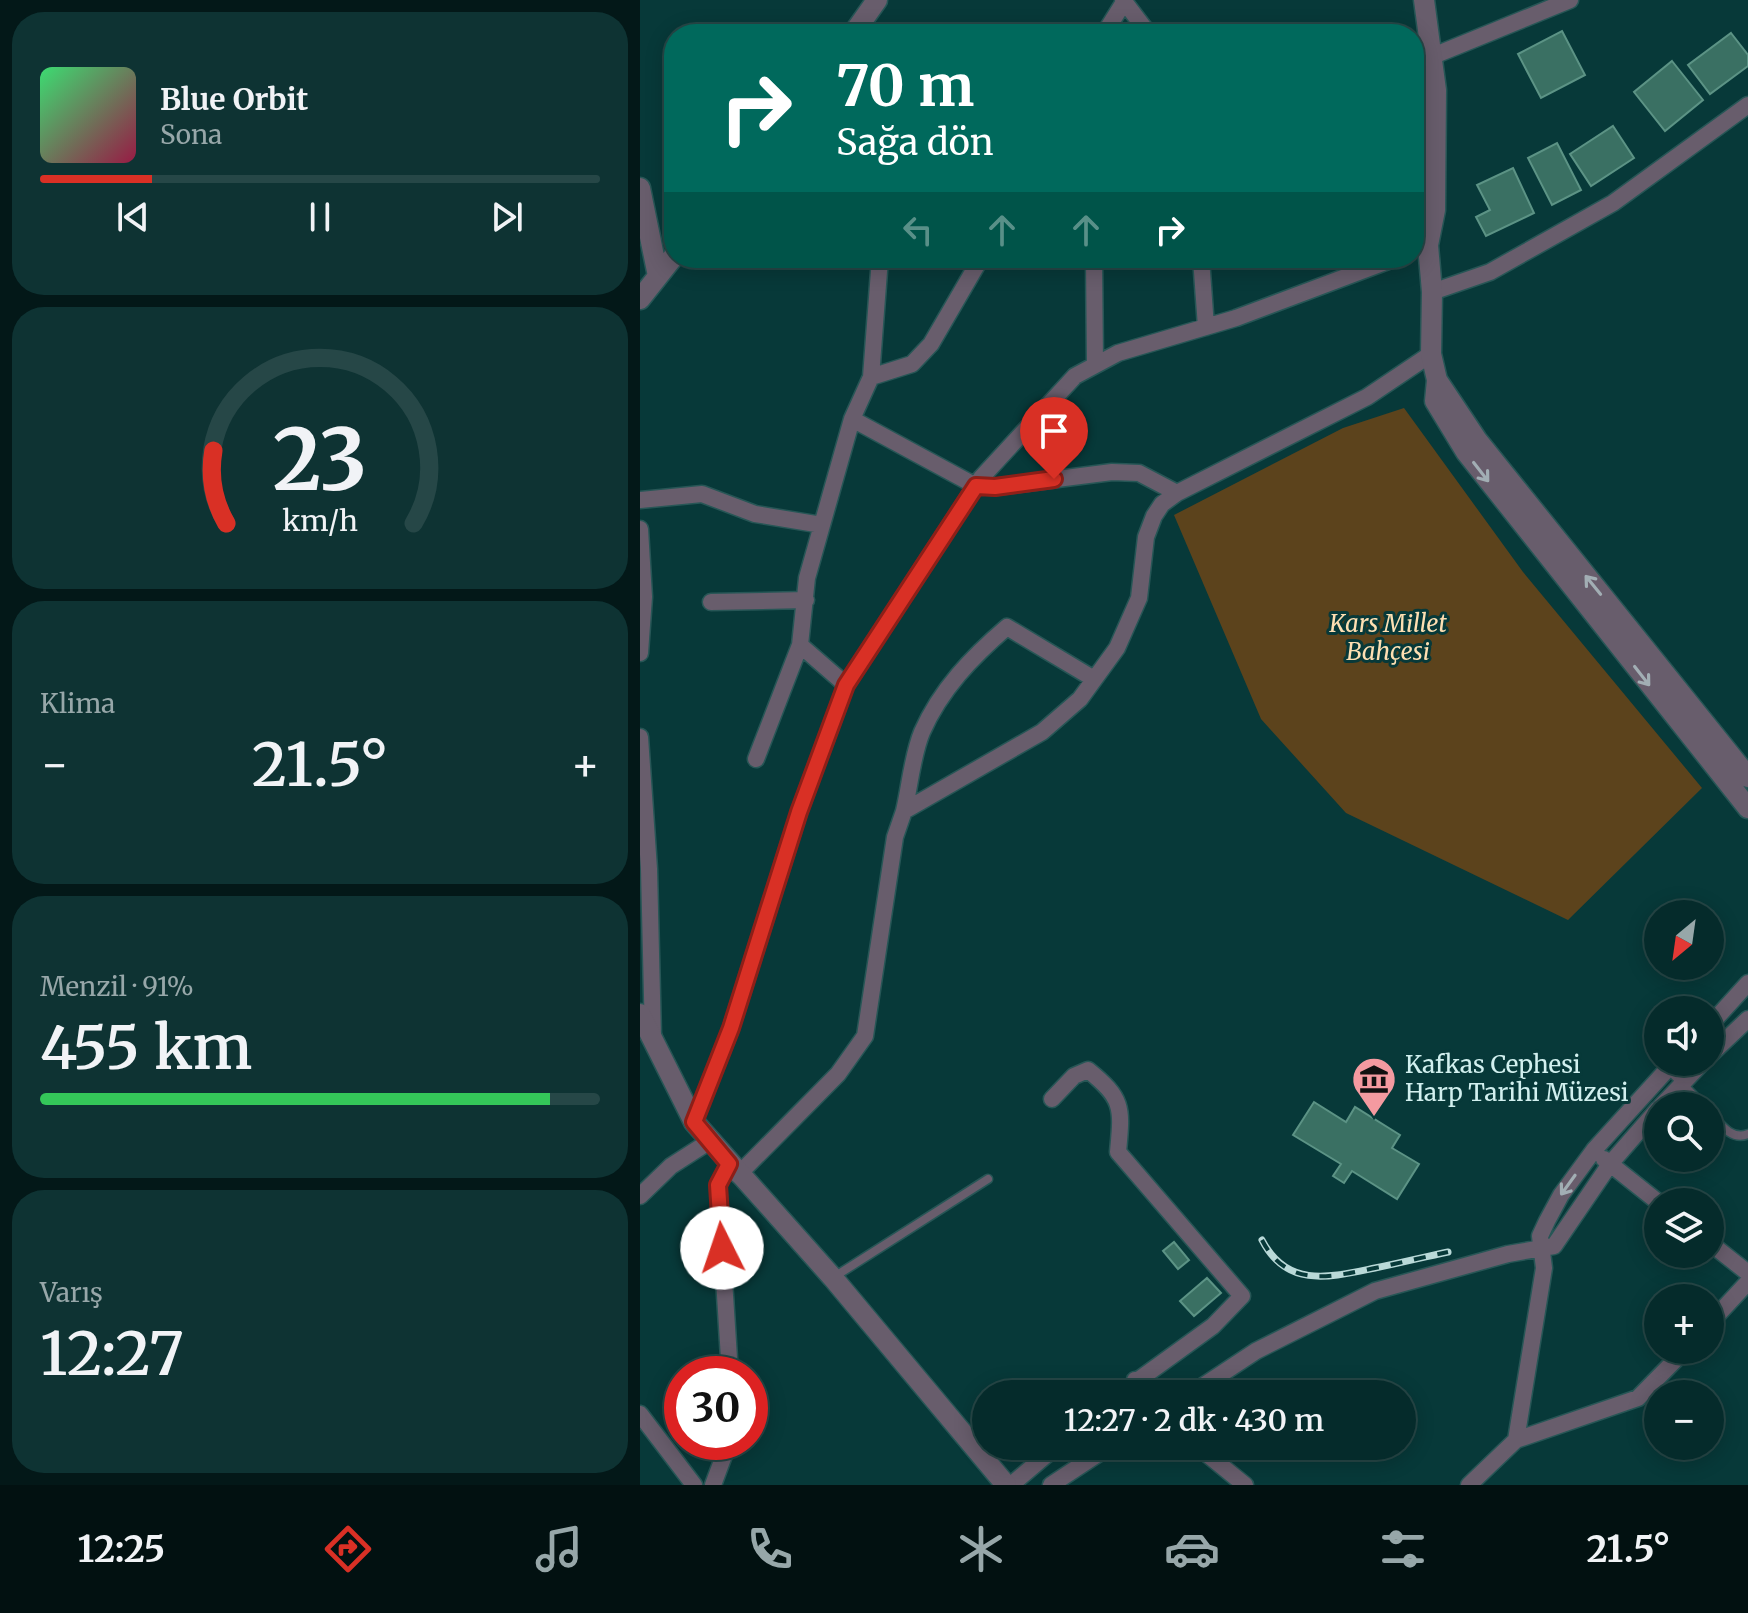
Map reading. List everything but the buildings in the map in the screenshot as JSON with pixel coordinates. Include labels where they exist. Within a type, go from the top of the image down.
[{"type":"street","points":[[860,24],[877,0]]},
{"type":"street","points":[[1424,0],[1436,90],[1435,210],[1424,240]]},
{"type":"street","points":[[1433,56],[1570,0]]},
{"type":"street","points":[[1110,24],[1124,1],[1141,24]]},
{"type":"street","points":[[1432,292],[1490,272],[1613,203],[1748,105]]},
{"type":"street","points":[[640,188],[658,276]]},
{"type":"street","points":[[1424,260],[1432,292],[1431,354],[1437,380],[1435,401],[1466,452],[1748,808]]},
{"type":"street","points":[[640,299],[664,268]]},
{"type":"street","points":[[756,759],[800,645],[807,578],[852,419],[871,377],[879,268]]},
{"type":"street","points":[[871,377],[912,364],[931,344],[975,268]]},
{"type":"street","points":[[1094,268],[1095,365]]},
{"type":"street","points":[[1202,268],[1206,327]]},
{"type":"street","points":[[694,1122],[731,1028],[799,812],[846,685],[976,486],[1043,407],[1075,376],[1118,353],[1206,327],[1368,268]]},
{"type":"street","points":[[904,811],[1042,732],[1080,699],[1117,648],[1139,598],[1146,537],[1162,504],[1177,493],[1367,397],[1431,354]]},
{"type":"street","points":[[1437,380],[1477,440],[1748,777]]},
{"type":"street","points":[[852,419],[976,486],[995,487],[1112,472],[1139,473],[1177,493]]},
{"type":"street","points":[[640,500],[702,494],[755,514],[822,525]]},
{"type":"street","points":[[640,529],[640,653]]},
{"type":"street","points":[[711,602],[806,600]]},
{"type":"street","points":[[729,1356],[718,1185],[838,1074],[865,1036],[895,837],[904,811],[920,735],[940,697],[970,660],[1007,627],[1094,679]]},
{"type":"street","points":[[800,645],[846,685]]},
{"type":"street","points":[[640,737],[653,1037]]},
{"type":"street","points":[[1724,1010],[1748,983]]},
{"type":"street","points":[[640,1014],[694,1122],[733,1170],[833,1278],[1009,1485],[1040,1460]]},
{"type":"street","points":[[1724,1042],[1748,1019]]},
{"type":"street","points":[[1052,1099],[1074,1076],[1088,1070],[1108,1087],[1122,1111],[1118,1152],[1242,1296],[1213,1326],[1148,1380]]},
{"type":"street","points":[[1516,1440],[1544,1268],[1540,1236],[1561,1195],[1594,1150],[1660,1076]]},
{"type":"street","points":[[1673,1092],[1688,1076]]},
{"type":"street","points":[[1212,1380],[1256,1351],[1375,1291],[1508,1254],[1554,1246],[1610,1164],[1644,1125]]},
{"type":"street","points":[[640,1196],[671,1166],[710,1141]]},
{"type":"street","points":[[1594,1150],[1644,1191]]},
{"type":"street","points":[[1724,1254],[1748,1273]]},
{"type":"street","points":[[1724,1308],[1748,1282]]},
{"type":"street","points":[[1469,1485],[1516,1440],[1638,1398],[1671,1364]]},
{"type":"street","points":[[640,1414],[694,1485]]},
{"type":"street","points":[[713,1485],[722,1460]]},
{"type":"street","points":[[1051,1485],[1089,1460]]},
{"type":"street","points":[[1214,1460],[1245,1485]]},
{"type":"lane","points":[[1677,1076],[1691,1092]]},
{"type":"lane","points":[[1724,1128],[1737,1136],[1748,1134]]},
{"type":"lane","points":[[833,1278],[988,1179]]},
{"type":"green space","name":"Kars Millet Bahçesi","points":[[1404,408],[1523,572],[1702,788],[1568,920],[1346,813],[1261,719],[1174,515],[1343,428]]},
{"type":"railway","points":[[1262,1240],[1272,1256],[1284,1266],[1311,1276],[1342,1274],[1448,1252]]},
{"type":"place","name":"Kafkas Cephesi Harp Tarihi Müzesi","points":[[1374,1118]]},
{"type":"route","points":[[722,1248],[718,1185],[729,1164],[694,1122],[731,1028],[799,812],[846,685],[976,486],[995,487],[1054,479]]}]
